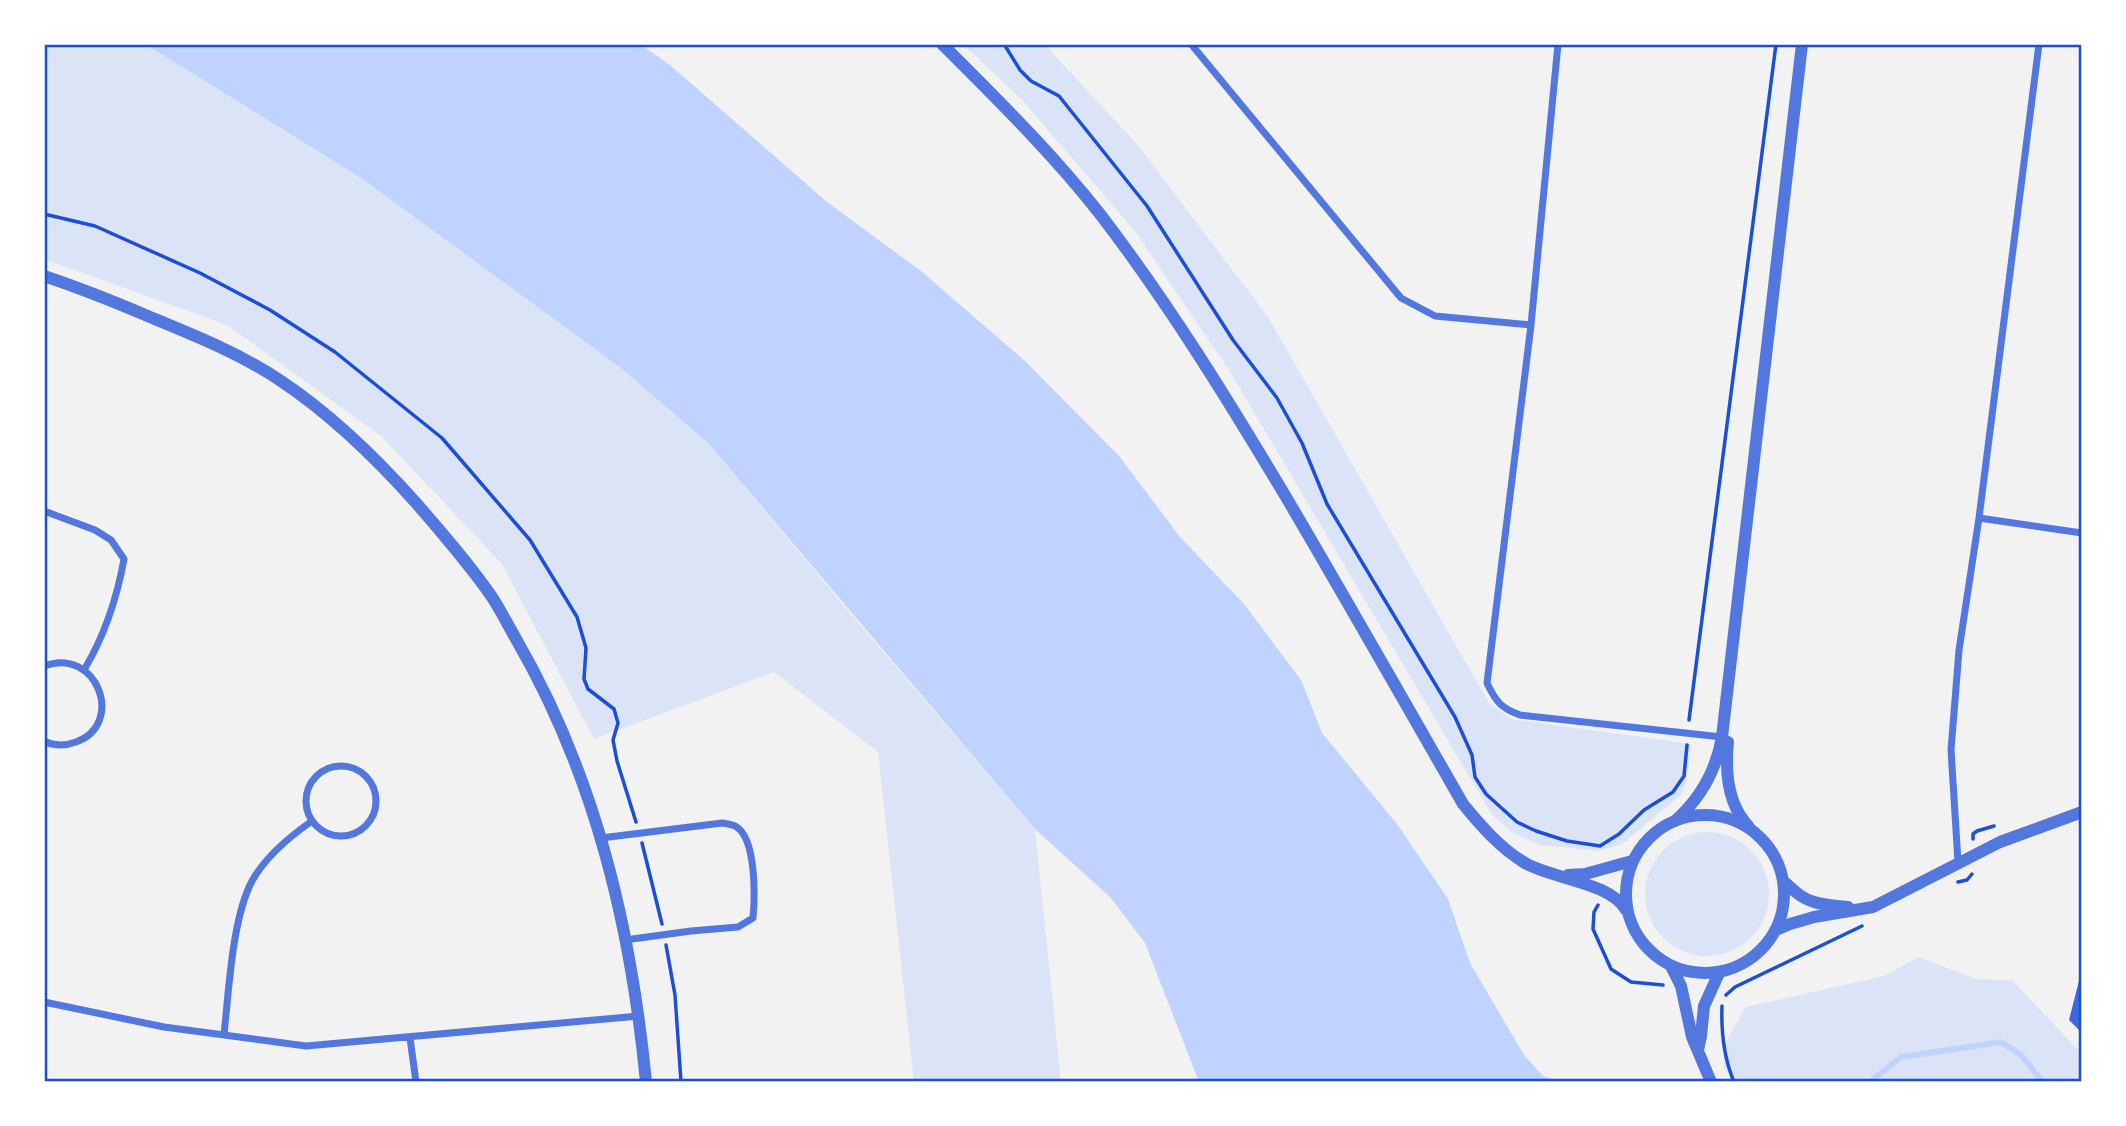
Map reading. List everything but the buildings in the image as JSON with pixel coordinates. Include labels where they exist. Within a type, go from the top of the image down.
[{"type":"street","points":[[942,44],[1039,141],[1099,213],[1157,292],[1220,387],[1463,804],[1507,851],[1527,864],[1615,897],[1626,910]]},
{"type":"street","points":[[1191,44],[1401,298],[1435,317],[1531,325]]},
{"type":"street","points":[[1558,44],[1531,325],[1487,683],[1494,698],[1505,710],[1520,715],[1722,737]]},
{"type":"street","points":[[1748,513],[1752,533],[1725,764],[1729,789],[1738,811],[1775,856],[1783,881],[1784,906],[1776,930],[1766,946],[1753,958],[1719,973],[1695,973],[1671,966],[1650,953],[1634,933],[1626,910],[1625,885],[1632,861],[1642,844],[1689,809],[1708,781],[1719,753],[1802,44]]},
{"type":"street","points":[[1958,862],[1951,750],[1959,650],[1979,518],[2039,44]]},
{"type":"street","points":[[44,276],[228,351],[281,381],[330,419],[388,471],[439,529],[492,597],[530,662],[567,738],[591,801],[611,875],[640,1016],[646,1082]]},
{"type":"street","points":[[44,511],[95,530],[111,540],[124,559],[110,617],[85,670]]},
{"type":"street","points":[[1979,518],[2082,533]]},
{"type":"street","points":[[44,666],[60,662],[85,670],[101,693],[102,707],[99,721],[90,733],[79,741],[65,745],[44,741]]},
{"type":"street","points":[[331,767],[354,768],[371,781],[377,802],[369,823],[361,831],[340,837],[320,829],[312,821],[307,811],[308,789],[313,779],[321,772],[331,767]]},
{"type":"street","points":[[1776,930],[1814,917],[1873,907],[2000,842],[2082,812]]},
{"type":"street","points":[[1675,821],[1697,816],[1719,816],[1740,823],[1759,836]]},
{"type":"street","points":[[224,1034],[237,924],[251,883],[267,859],[293,834],[312,821]]},
{"type":"street","points":[[601,838],[722,823],[736,826],[744,834],[749,849],[755,894],[753,918],[738,927],[625,940]]},
{"type":"street","points":[[1560,875],[1585,874],[1632,861]]},
{"type":"street","points":[[1783,881],[1805,898],[1822,904],[1873,907]]},
{"type":"street","points":[[1671,966],[1681,986],[1692,1037],[1711,1082]]},
{"type":"street","points":[[1698,1050],[1704,1006],[1719,973]]},
{"type":"street","points":[[44,1002],[164,1027],[306,1046],[640,1016]]},
{"type":"street","points":[[410,1038],[416,1082]]},
{"type":"path","points":[[1004,44],[1025,75],[1059,96],[1147,206],[1233,340],[1277,398],[1302,443],[1327,504],[1455,717],[1472,755],[1475,777],[1486,794],[1517,821],[1536,831],[1567,841],[1600,846],[1619,834],[1644,810],[1673,792],[1684,776],[1686,754]]},
{"type":"path","points":[[1691,710],[1776,44]]},
{"type":"path","points":[[1948,886],[1972,876],[1973,869]]},
{"type":"path","points":[[1600,900],[1594,912],[1594,929],[1611,969],[1631,982],[1668,985]]},
{"type":"path","points":[[1734,1082],[1727,1066],[1721,1024],[1722,999],[1735,987],[1864,925]]},
{"type":"shaded area","points":[[44,44],[145,44],[361,178],[621,368],[708,443],[1035,829],[1061,1082],[914,1082],[878,752],[774,672],[594,739],[502,564],[381,436],[227,325],[44,259]]},
{"type":"shaded area","points":[[963,44],[1044,44],[1137,144],[1268,317],[1489,703],[1511,719],[1691,744],[1687,780],[1681,795],[1622,844],[1597,851],[1540,845],[1513,833],[1492,815],[1229,370],[1134,230],[1022,100]]},
{"type":"shaded area","points":[[1707,832],[1731,837],[1751,850],[1764,870],[1769,894],[1764,918],[1751,938],[1731,951],[1707,956],[1683,951],[1663,938],[1650,918],[1645,894],[1650,870],[1663,850],[1683,837]]},
{"type":"shaded area","points":[[1919,957],[1976,979],[2012,980],[2082,1054],[2082,1082],[1736,1082],[1724,1068],[1723,1048],[1745,1007],[1884,976]]},
{"type":"water","points":[[145,44],[640,44],[670,65],[827,202],[921,271],[1025,361],[1119,456],[1180,537],[1244,604],[1301,680],[1322,733],[1397,824],[1448,899],[1470,963],[1524,1055],[1543,1076],[1561,1082],[1199,1082],[1145,943],[1111,898],[1035,829],[708,443],[621,368],[361,178]]},
{"type":"waterway","points":[[1870,1082],[1901,1057],[2001,1042],[2020,1054],[2043,1082]]}]
